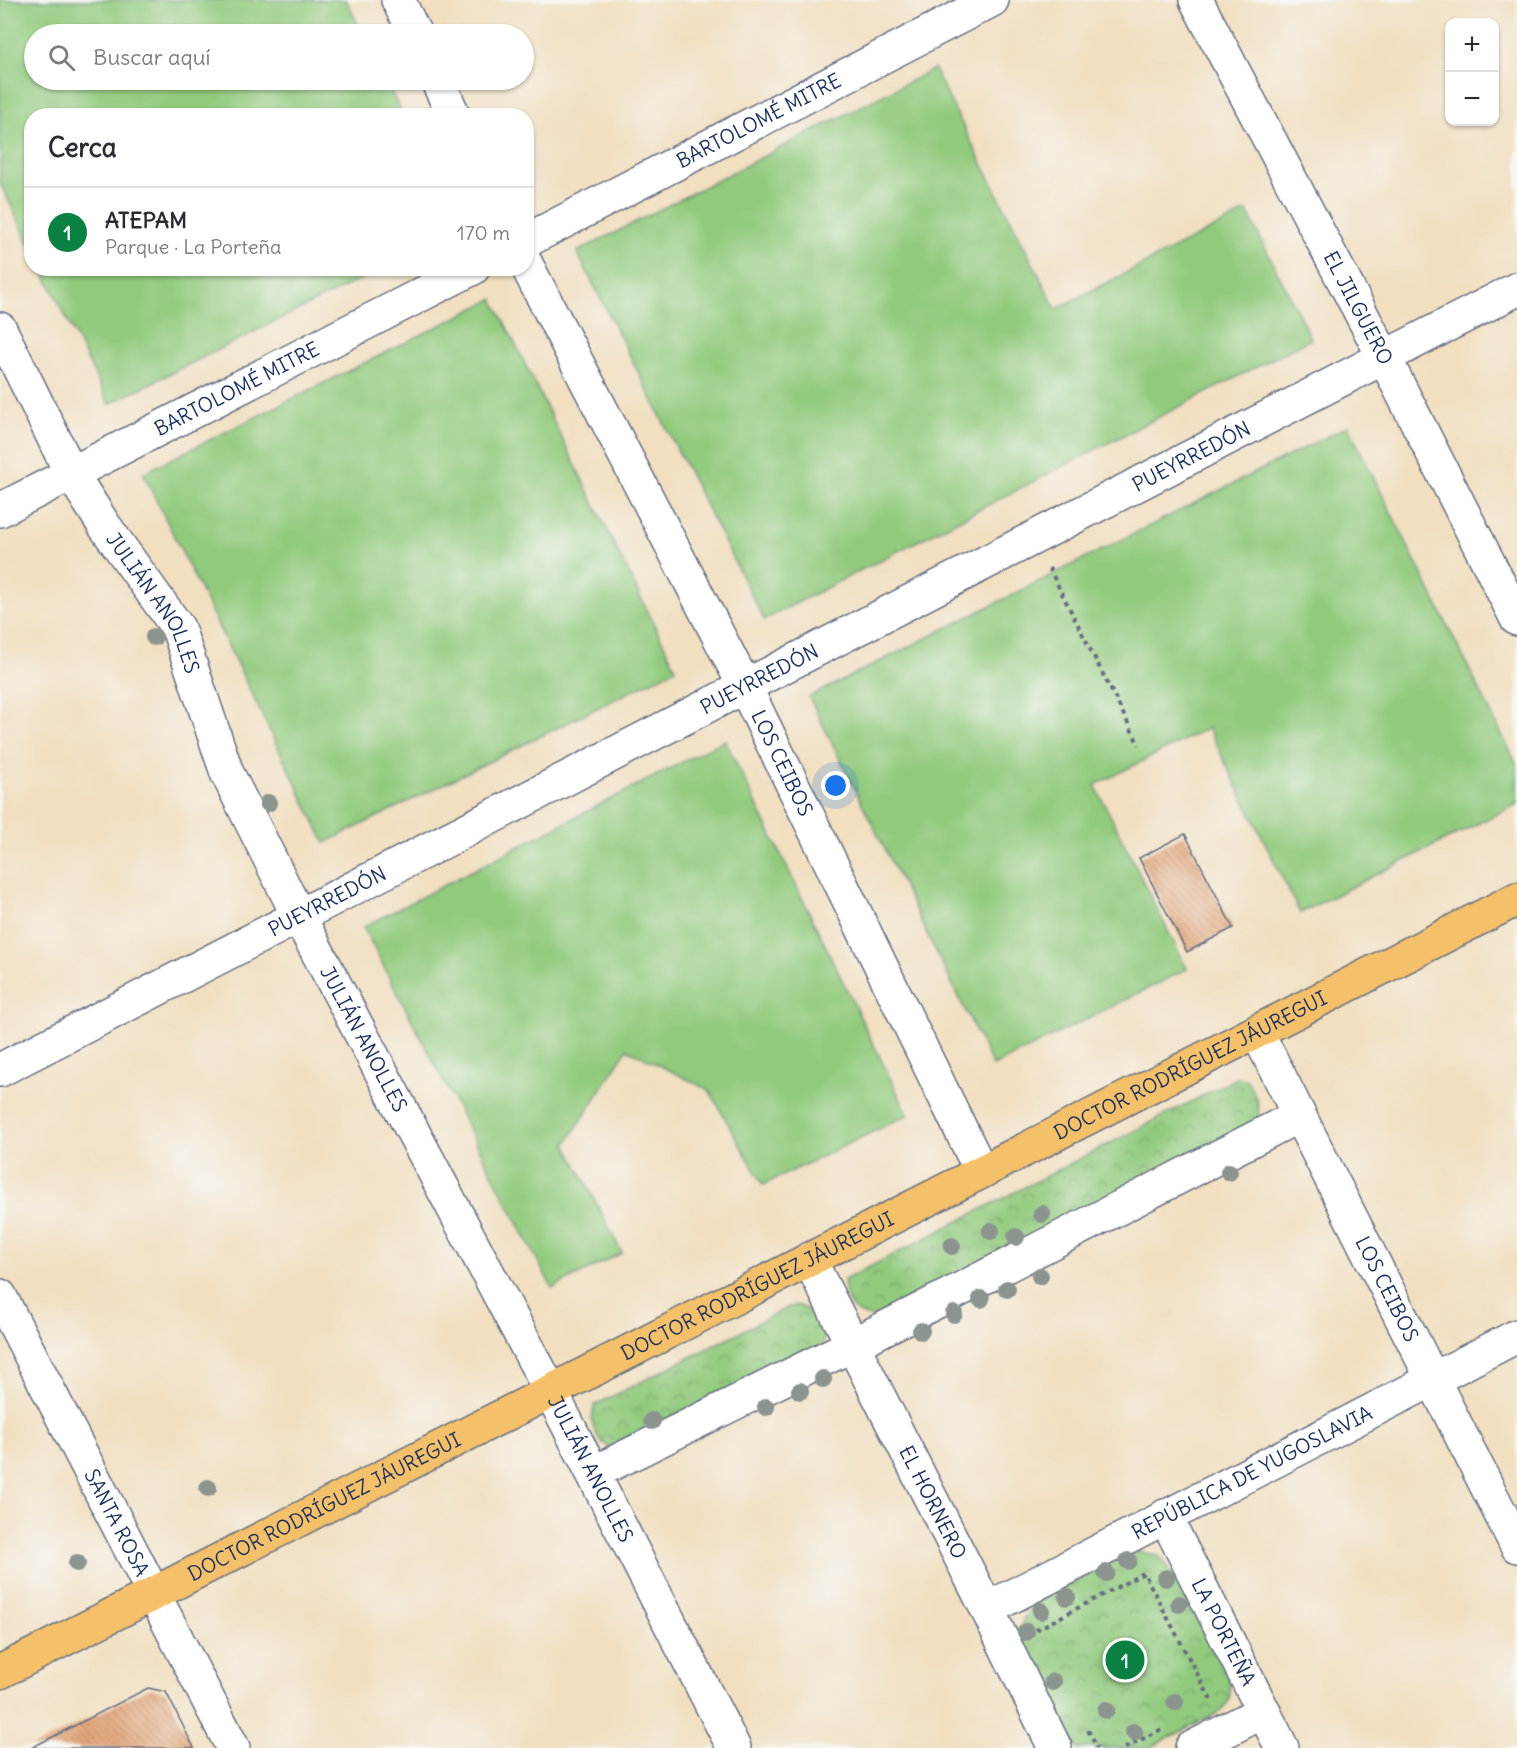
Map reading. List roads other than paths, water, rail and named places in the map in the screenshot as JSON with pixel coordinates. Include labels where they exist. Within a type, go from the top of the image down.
[{"type":"main road","name":"DOCTOR RODRÍGUEZ JÁUREGUI","points":[[0,1672],[1517,899]]},
{"type":"street","points":[[398,0],[410,24]]},
{"type":"street","name":"BARTOLOMÉ MITRE","points":[[534,237],[992,0]]},
{"type":"street","name":"EL JILGUERO","points":[[1196,0],[1384,357],[1517,619]]},
{"type":"street","points":[[441,90],[450,108]]},
{"type":"street","name":"BARTOLOMÉ MITRE","points":[[0,510],[457,276]]},
{"type":"street","name":"LOS CEIBOS","points":[[532,276],[745,687],[981,1171]]},
{"type":"street","name":"PUEYRREDÓN","points":[[0,1070],[1517,289]]},
{"type":"street","name":"JULIÁN ANOLLES","points":[[0,329],[71,474],[104,525],[178,628],[227,773],[299,917],[551,1392],[734,1748]]},
{"type":"street","name":"LOS CEIBOS","points":[[1257,1032],[1517,1546]]},
{"type":"street","points":[[593,1473],[852,1345],[1298,1116]]},
{"type":"street","name":"EL HORNERO","points":[[808,1259],[987,1609],[1055,1748]]},
{"type":"street","name":"SANTA ROSA","points":[[0,1296],[233,1748]]},
{"type":"street","name":"REPÚBLICA DE YUGOSLAVIA","points":[[987,1609],[1517,1336]]},
{"type":"street","name":"LA PORTEÑA","points":[[1165,1516],[1282,1748]]},
{"type":"street","points":[[1192,1748],[1264,1711]]},
{"type":"place","name":"ATEPAM","points":[[1125,1660]]}]
